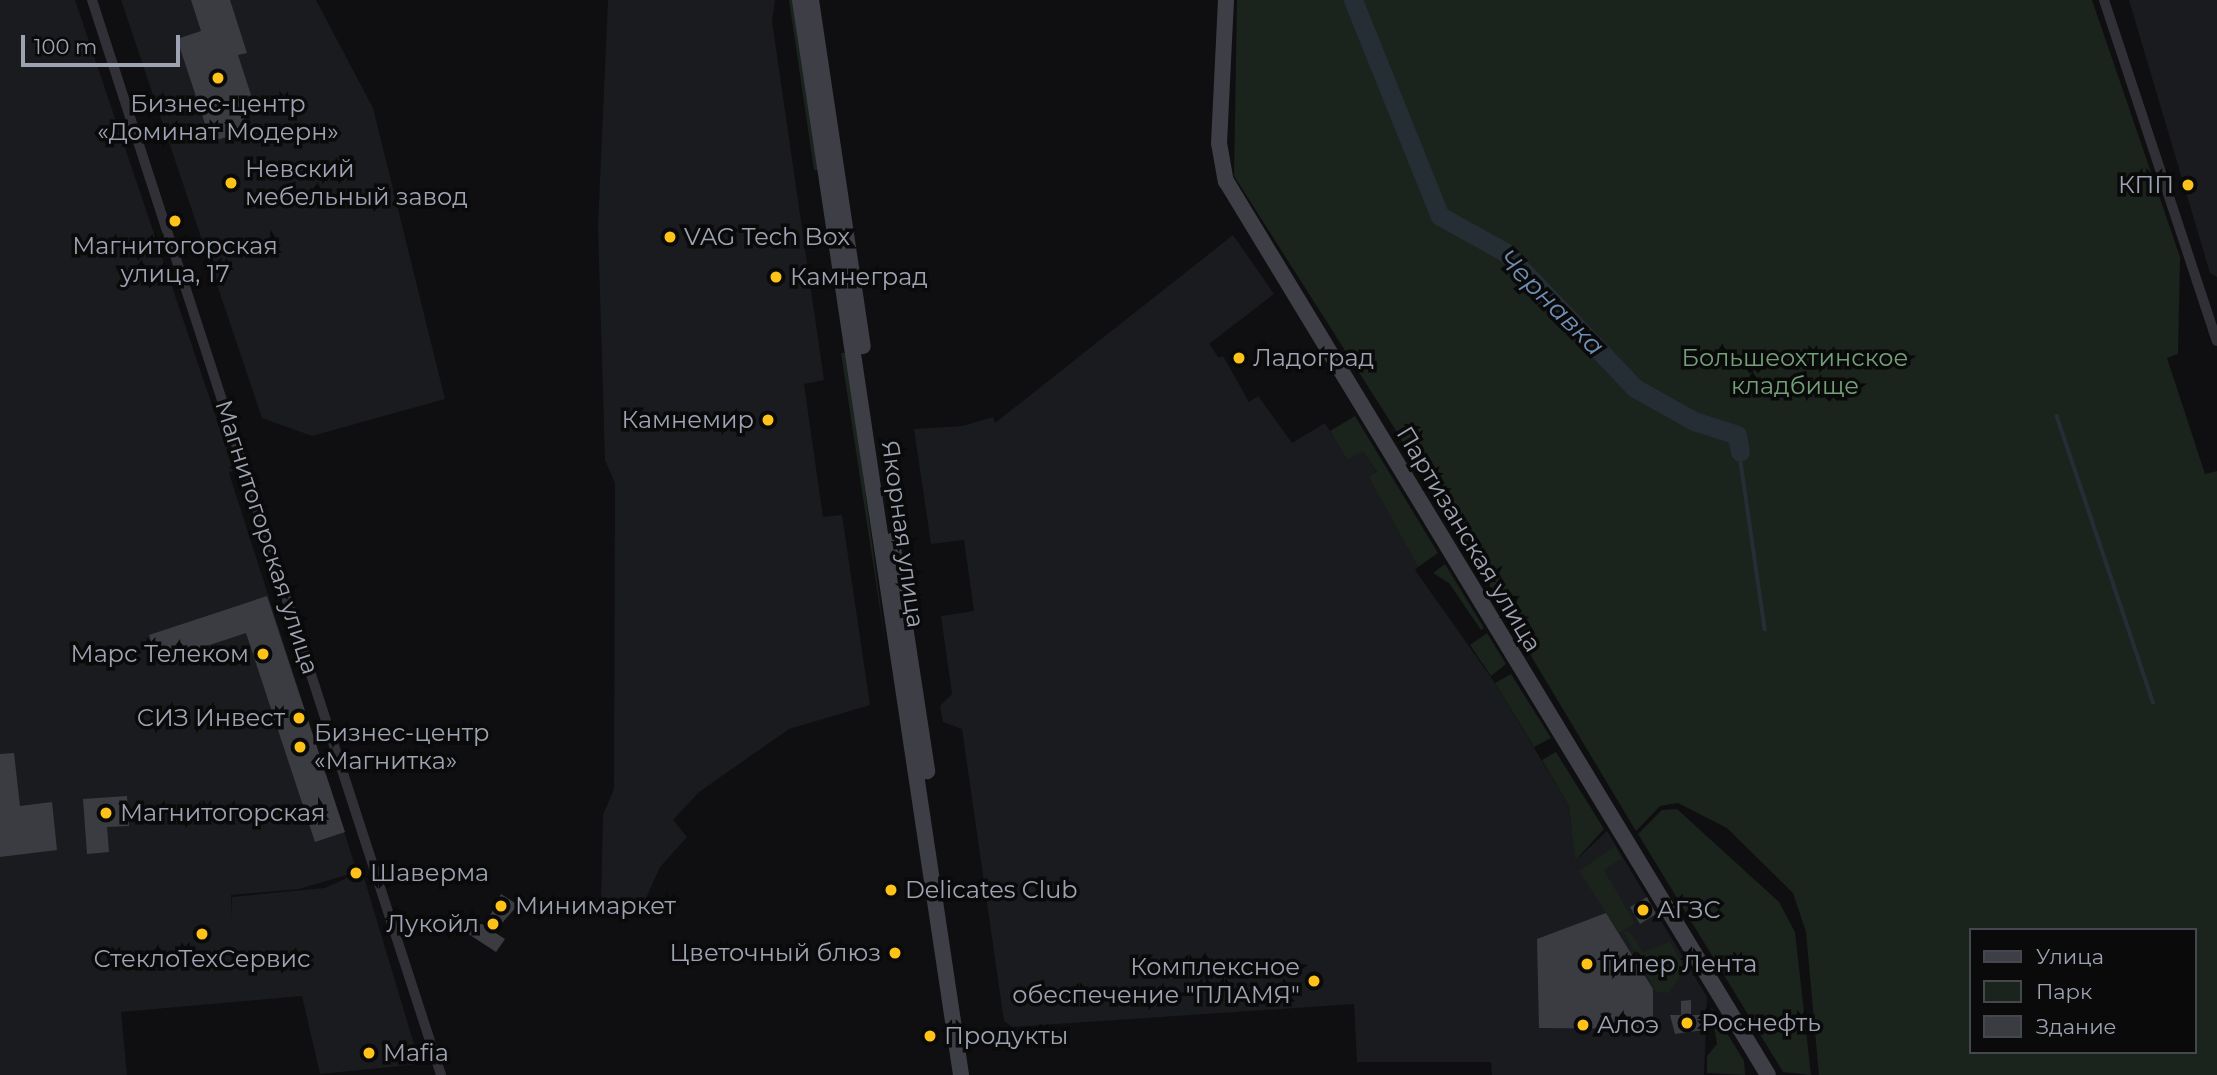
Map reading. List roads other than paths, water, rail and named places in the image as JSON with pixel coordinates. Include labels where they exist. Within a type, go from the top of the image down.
[{"type":"street","name":"Магнитогорская улица","points":[[92,0],[441,1075]]},
{"type":"street","name":"Якорная улица","points":[[800,0],[961,1075]]},
{"type":"street","name":"Якорная улица","points":[[811,0],[972,1075]]},
{"type":"street","name":"Партизанская улица","points":[[1226,0],[1219,143],[1226,181],[1768,1075]]},
{"type":"street","points":[[2104,0],[2217,341]]},
{"type":"street","points":[[1755,1054],[1756,1075]]},
{"type":"waterway","name":"Чернавка","points":[[1353,0],[1440,216],[1505,252],[1635,388],[1694,421],[1737,435],[1740,452]]},
{"type":"waterway","points":[[2057,416],[2153,702]]},
{"type":"waterway","points":[[1741,462],[1765,629]]},
{"type":"place","name":"Бизнес-центр «Доминат Модерн»","points":[[218,78]]},
{"type":"place","name":"Невский мебельный завод","points":[[231,183]]},
{"type":"place","name":"КПП","points":[[2188,185]]},
{"type":"place","name":"Магнитогорская улица, 17","points":[[175,221]]},
{"type":"place","name":"VAG Tech Box","points":[[670,237]]},
{"type":"place","name":"Камнеград","points":[[776,277]]},
{"type":"place","name":"Ладоград","points":[[1239,358]]},
{"type":"place","name":"Камнемир","points":[[768,420]]},
{"type":"place","name":"Марс Телеком","points":[[263,654]]},
{"type":"place","name":"СИЗ Инвест","points":[[299,718]]},
{"type":"place","name":"Бизнес-центр «Магнитка»","points":[[300,747]]},
{"type":"place","name":"Магнитогорская","points":[[106,813]]},
{"type":"place","name":"Шаверма","points":[[356,873]]},
{"type":"place","name":"Delicates Club","points":[[891,890]]},
{"type":"place","name":"Минимаркет","points":[[501,906]]},
{"type":"place","name":"АГЗС","points":[[1643,910]]},
{"type":"place","name":"Лукойл","points":[[493,924]]},
{"type":"place","name":"СтеклоТехСервис","points":[[202,934]]},
{"type":"place","name":"Цветочный блюз","points":[[895,953]]},
{"type":"place","name":"Гипер Лента","points":[[1587,964]]},
{"type":"place","name":"Комплексное обеспечение \"ПЛАМЯ\"","points":[[1314,981]]},
{"type":"place","name":"Роснефть","points":[[1687,1023]]},
{"type":"place","name":"Алоэ","points":[[1583,1025]]},
{"type":"place","name":"Продукты","points":[[930,1036]]},
{"type":"place","name":"Mafia","points":[[369,1053]]},
{"type":"park label","name":"Большеохтинское кладбище","points":[[1795,372]]}]
